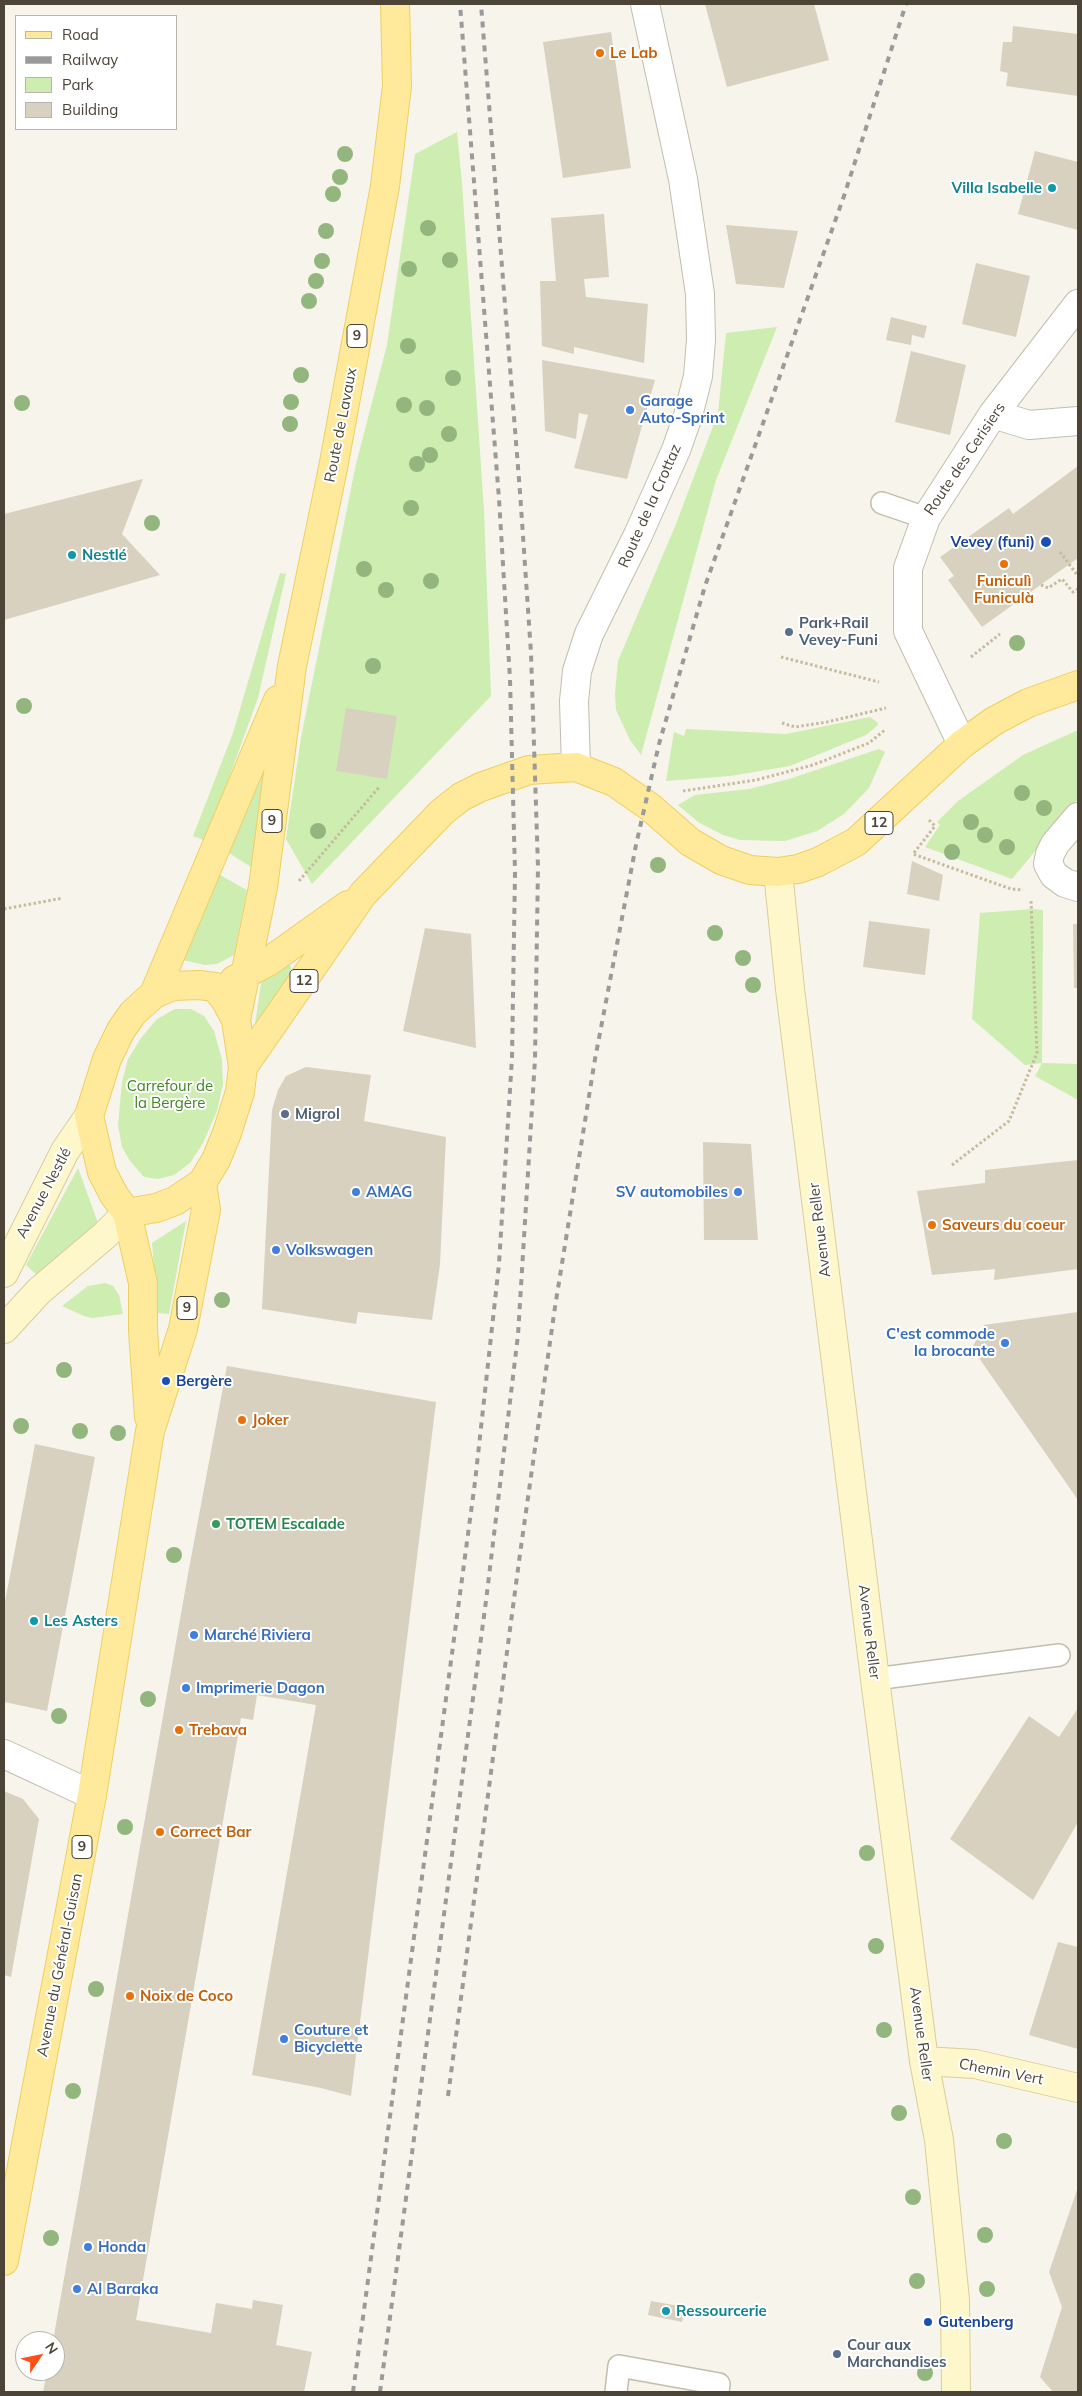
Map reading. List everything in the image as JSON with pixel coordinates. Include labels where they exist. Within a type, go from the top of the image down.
[{"type":"main road","name":"Route de Lavaux","points":[[292,666],[333,468],[385,186],[397,86],[394,4]]},
{"type":"main road","name":"9","points":[[236,1020],[263,887],[292,666]]},
{"type":"main road","name":"9","points":[[154,994],[292,666]]},
{"type":"main road","name":"12","points":[[243,1067],[363,894],[442,812],[480,787],[529,770],[576,767],[614,782],[650,807],[690,842],[721,860],[750,870],[778,872],[798,869],[818,862],[856,842],[962,744],[994,721],[1028,703],[1078,685]]},
{"type":"main road","name":"12","points":[[215,988],[245,975],[268,962],[363,894]]},
{"type":"main road","points":[[199,985],[215,988],[226,1001],[236,1020],[243,1067],[240,1092],[227,1133],[216,1160],[202,1183],[175,1202],[156,1208],[128,1213],[114,1195],[102,1172],[89,1116],[107,1059],[121,1030],[133,1013],[154,994],[173,986],[199,985]]},
{"type":"main road","name":"Avenue du Général-Guisan","points":[[4,2261],[92,1795],[150,1431],[183,1329],[206,1210],[202,1183]]},
{"type":"main road","name":"Avenue du Général-Guisan","points":[[128,1213],[143,1283],[143,1330],[150,1431]]},
{"type":"street","name":"Route de la Crottaz","points":[[576,767],[574,701],[577,671],[589,634],[638,536],[676,450],[688,416],[698,376],[701,340],[700,294],[683,179],[645,4]]},
{"type":"street","name":"Route des Cerisiers","points":[[962,744],[908,631],[908,568],[926,518],[993,414],[1078,304]]},
{"type":"street","points":[[993,414],[1029,425],[1078,421]]},
{"type":"street","points":[[1078,817],[1050,854],[1048,864],[1054,875],[1065,883],[1078,888]]},
{"type":"street","name":"Avenue Reller","points":[[778,872],[790,989],[875,1679],[924,2061],[939,2140],[955,2300],[956,2392]]},
{"type":"street","name":"Avenue Nestlé","points":[[4,1273],[65,1151],[89,1116]]},
{"type":"street","points":[[4,1329],[39,1291],[128,1213]]},
{"type":"street","points":[[4,1754],[92,1795]]},
{"type":"street","name":"Chemin Vert","points":[[924,2061],[975,2064],[1078,2088]]},
{"type":"lane","points":[[882,503],[926,518]]},
{"type":"lane","points":[[875,1679],[1059,1655]]},
{"type":"lane","points":[[616,2392],[619,2366],[720,2384],[718,2392]]},
{"type":"path","points":[[1060,552],[1078,576]]},
{"type":"path","points":[[1041,585],[1048,588],[1062,579],[1072,592],[1078,589]]},
{"type":"path","points":[[971,657],[1000,634]]},
{"type":"path","points":[[781,658],[879,682]]},
{"type":"path","points":[[782,722],[795,727],[827,722],[886,708]]},
{"type":"path","points":[[679,791],[756,780],[814,765],[869,743],[886,729]]},
{"type":"path","points":[[296,884],[380,786]]},
{"type":"path","points":[[935,826],[913,854],[1011,889],[1029,891],[1054,875]]},
{"type":"path","points":[[952,1165],[1009,1121],[1038,1053],[1032,909],[1029,891]]},
{"type":"path","points":[[4,909],[63,898]]},
{"type":"green space","points":[[457,132],[484,511],[491,696],[312,884],[286,839],[301,738],[356,464],[387,345],[415,154]]},
{"type":"green space","points":[[777,327],[716,480],[641,755],[630,740],[616,710],[615,693],[618,661],[676,524],[718,413],[726,333]]},
{"type":"green space","points":[[280,573],[286,574],[258,698],[206,841],[193,836],[233,733]]},
{"type":"green space","points":[[870,717],[878,725],[866,735],[790,766],[730,776],[666,781],[674,732],[684,736],[686,729],[786,734]]},
{"type":"green space","points":[[1078,730],[1078,799],[1012,879],[925,847],[940,825],[937,822],[958,801],[1023,755]]},
{"type":"green space","points":[[879,749],[885,752],[869,788],[844,814],[817,831],[785,841],[740,840],[723,835],[698,822],[678,805],[695,795],[749,789],[789,779]]},
{"type":"green space","points":[[265,760],[271,763],[251,867],[229,853]]},
{"type":"green space","points":[[220,875],[247,890],[234,955],[217,964],[205,965],[183,960]]},
{"type":"green space","points":[[1032,909],[1043,910],[1042,1063],[1025,1065],[972,1019],[980,913]]},
{"type":"green space","points":[[290,963],[292,976],[256,1026],[261,983]]},
{"type":"green space","name":"Carrefour de la Bergère","points":[[175,1009],[191,1009],[204,1016],[214,1031],[222,1060],[223,1084],[217,1111],[203,1143],[190,1163],[174,1175],[158,1179],[144,1177],[130,1161],[122,1147],[118,1125],[122,1082],[128,1059],[141,1038],[157,1019]]},
{"type":"green space","points":[[1042,1063],[1078,1064],[1078,1100],[1035,1076]]},
{"type":"green space","points":[[78,1168],[98,1223],[38,1276],[26,1265]]},
{"type":"green space","points":[[186,1221],[169,1314],[158,1313],[152,1243]]},
{"type":"green space","points":[[105,1283],[113,1286],[119,1295],[123,1314],[92,1318],[62,1306],[88,1286]]},
{"type":"building","points":[[705,4],[814,4],[829,60],[727,87]]},
{"type":"building","points":[[1013,26],[1078,34],[1078,96],[1006,86],[1008,73],[1000,71],[1003,42],[1012,42]]},
{"type":"building","points":[[611,32],[631,168],[563,178],[543,42]]},
{"type":"building","name":"Villa Isabelle","points":[[1035,151],[1078,162],[1078,230],[1018,214]]},
{"type":"building","points":[[604,214],[609,277],[584,279],[586,297],[648,304],[644,363],[574,347],[574,354],[542,346],[540,281],[556,281],[551,218]]},
{"type":"building","points":[[726,225],[798,231],[784,288],[736,284]]},
{"type":"building","points":[[976,263],[1030,276],[1016,337],[962,324]]},
{"type":"building","points":[[891,317],[927,326],[924,338],[912,335],[911,345],[886,340]]},
{"type":"building","points":[[911,351],[966,365],[950,435],[895,422]]},
{"type":"building","points":[[542,360],[655,380],[627,479],[574,468],[588,415],[579,413],[576,439],[545,431]]},
{"type":"building","points":[[1078,466],[1078,558],[982,627],[948,580],[954,576],[940,557],[1009,508],[1013,514]]},
{"type":"building","name":"Nestlé","points":[[143,479],[122,534],[160,575],[4,620],[4,514]]},
{"type":"building","points":[[346,708],[397,716],[387,779],[336,771]]},
{"type":"building","points":[[912,861],[943,875],[939,901],[907,894]]},
{"type":"building","points":[[869,921],[930,929],[925,975],[863,967]]},
{"type":"building","points":[[1073,924],[1078,924],[1078,988],[1074,988]]},
{"type":"building","points":[[425,928],[471,934],[476,1048],[403,1031]]},
{"type":"building","name":"AMAG","points":[[306,1067],[371,1075],[364,1121],[446,1137],[440,1264],[432,1320],[358,1312],[356,1324],[262,1309],[272,1110],[278,1090],[286,1076]]},
{"type":"building","points":[[703,1142],[751,1144],[758,1240],[704,1240]]},
{"type":"building","points":[[1078,1160],[1078,1269],[994,1280],[995,1269],[932,1275],[917,1191],[985,1183],[985,1170]]},
{"type":"building","points":[[1078,1312],[1078,1500],[972,1348],[984,1325]]},
{"type":"building","points":[[227,1366],[436,1402],[351,2096],[321,2088],[252,2075],[316,1705],[257,1695],[253,1720],[241,1718],[136,2320],[211,2333],[216,2303],[252,2309],[253,2300],[283,2305],[276,2345],[312,2352],[304,2392],[43,2392],[45,2381],[65,2381],[65,2331],[55,2331],[188,1574]]},
{"type":"building","points":[[35,1444],[95,1457],[47,1711],[4,1702],[4,1607]]},
{"type":"building","points":[[1078,1708],[1078,1822],[1033,1900],[950,1839],[1029,1716],[1059,1737]]},
{"type":"building","points":[[4,1791],[23,1799],[39,1819],[11,1977],[4,1975]]},
{"type":"building","points":[[1058,1942],[1078,1947],[1078,2049],[1029,2035]]},
{"type":"building","points":[[1078,2187],[1078,2392],[1053,2392],[1040,2377],[1062,2307],[1049,2272]]},
{"type":"building","name":"Ressourcerie","points":[[651,2301],[685,2307],[682,2322],[648,2315]]},
{"type":"railway","points":[[353,2392],[475,1482],[499,1264],[512,1058],[515,872],[510,679],[499,499],[460,4]]},
{"type":"railway","points":[[380,2392],[486,1601],[518,1335],[535,1059],[538,867],[531,653],[481,4]]},
{"type":"railway","points":[[448,2096],[555,1307],[595,1059],[636,845],[659,744],[705,586],[844,196],[906,4]]},
{"type":"place","name":"Le Lab","points":[[600,53]]},
{"type":"place","name":"Villa Isabelle","points":[[1052,188]]},
{"type":"place","name":"Garage Auto-Sprint","points":[[630,410]]},
{"type":"place","name":"Vevey (funi)","points":[[1046,542]]},
{"type":"place","name":"Nestlé","points":[[72,555]]},
{"type":"place","name":"Funiculì Funiculà","points":[[1004,564]]},
{"type":"place","name":"Park+Rail Vevey-Funi","points":[[789,632]]},
{"type":"place","name":"Migrol","points":[[285,1114]]},
{"type":"place","name":"AMAG","points":[[356,1192]]},
{"type":"place","name":"SV automobiles","points":[[738,1192]]},
{"type":"place","name":"Saveurs du coeur","points":[[932,1225]]},
{"type":"place","name":"Volkswagen","points":[[276,1250]]},
{"type":"place","name":"C'est commode la brocante","points":[[1005,1343]]},
{"type":"place","name":"Bergère","points":[[166,1381]]},
{"type":"place","name":"Joker","points":[[242,1420]]},
{"type":"place","name":"TOTEM Escalade","points":[[216,1524]]},
{"type":"place","name":"Les Asters","points":[[34,1621]]},
{"type":"place","name":"Marché Riviera","points":[[194,1635]]},
{"type":"place","name":"Imprimerie Dagon","points":[[186,1688]]},
{"type":"place","name":"Trebava","points":[[179,1730]]},
{"type":"place","name":"Correct Bar","points":[[160,1832]]},
{"type":"place","name":"Noix de Coco","points":[[130,1996]]},
{"type":"place","name":"Couture et Bicyclette","points":[[284,2039]]},
{"type":"place","name":"Honda","points":[[88,2247]]},
{"type":"place","name":"Al Baraka","points":[[77,2289]]},
{"type":"place","name":"Ressourcerie","points":[[666,2311]]},
{"type":"place","name":"Gutenberg","points":[[928,2322]]},
{"type":"place","name":"Cour aux Marchandises","points":[[837,2354]]}]
